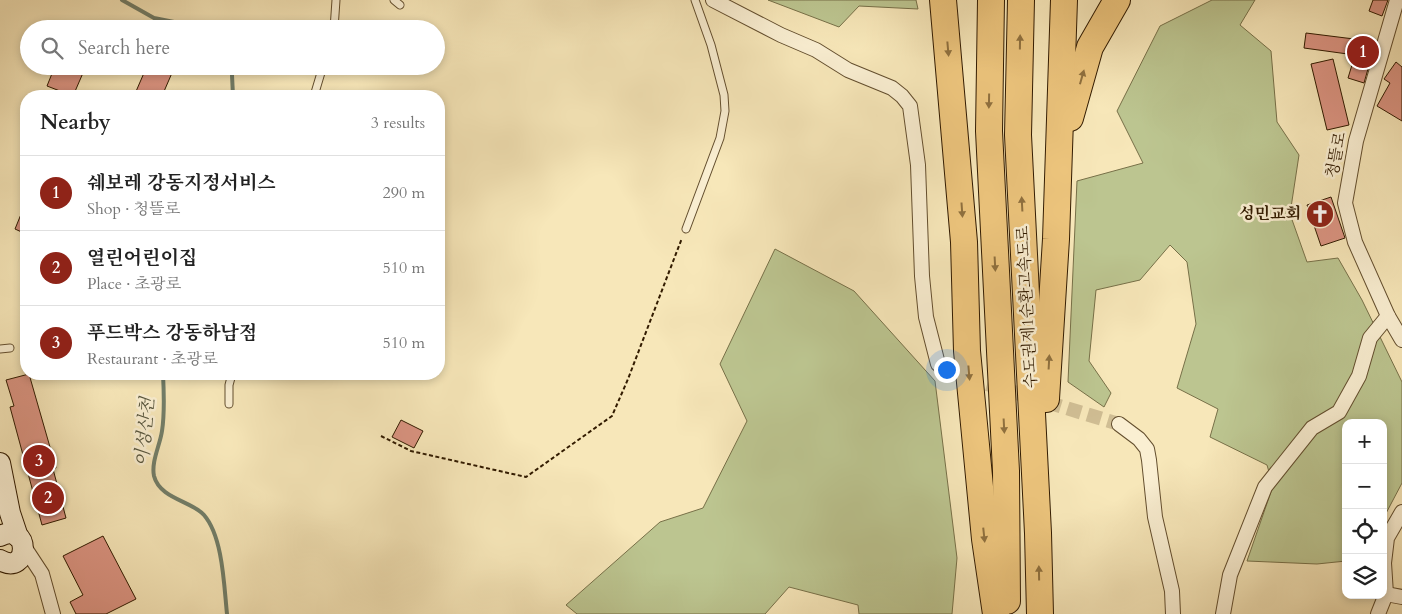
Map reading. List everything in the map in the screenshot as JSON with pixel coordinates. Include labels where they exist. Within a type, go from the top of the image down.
[{"type":"highway","points":[[943,0],[963,224],[967,351],[985,540],[996,614]]},
{"type":"highway","name":"수도권제1순환고속도로","points":[[991,0],[989,131],[1006,471],[1008,614]]},
{"type":"highway","name":"수도권제1순환고속도로","points":[[1021,0],[1018,135],[1038,533],[1040,614]]},
{"type":"highway","points":[[1038,533],[1059,157],[1064,0]]},
{"type":"highway","points":[[1059,157],[1090,47],[1117,0]]},
{"type":"street","points":[[714,0],[781,35],[816,50],[848,70],[892,88],[910,106],[918,164],[921,268],[926,317],[938,364],[950,372]]},
{"type":"street","name":"청뜰로","points":[[1397,0],[1356,141],[1345,202],[1355,242],[1388,316],[1402,340]]},
{"type":"street","points":[[1223,614],[1230,576],[1265,487],[1312,428],[1339,412],[1359,376],[1370,338],[1388,316]]},
{"type":"street","points":[[1119,424],[1139,439],[1146,449],[1149,460],[1154,516],[1172,591],[1173,614]]},
{"type":"street","points":[[0,464],[0,472]]},
{"type":"street","points":[[0,464],[10,513],[9,553],[39,568],[52,614]]},
{"type":"street","points":[[1385,554],[1386,538],[1402,512]]},
{"type":"street","points":[[1387,594],[1402,597]]},
{"type":"street","points":[[1378,614],[1384,599]]},
{"type":"lane","points":[[336,0],[336,20]]},
{"type":"lane","points":[[394,0],[400,5]]},
{"type":"lane","points":[[686,229],[720,138],[725,111],[724,96],[711,45],[695,0]]},
{"type":"lane","points":[[316,90],[320,75]]},
{"type":"lane","points":[[0,349],[10,348]]},
{"type":"lane","points":[[229,404],[230,380]]},
{"type":"path","points":[[381,436],[410,450],[526,477],[612,416],[686,229]]},
{"type":"green space","points":[[768,0],[916,0],[918,9],[859,6],[839,27]]},
{"type":"green space","points":[[1212,0],[1255,0],[1240,25],[1271,51],[1277,122],[1299,155],[1290,214],[1307,262],[1338,258],[1362,300],[1402,382],[1402,483],[1387,511],[1387,419],[1342,419],[1342,561],[1317,564],[1247,561],[1273,486],[1267,465],[1210,437],[1218,409],[1177,388],[1196,324],[1187,262],[1170,245],[1140,280],[1096,290],[1089,361],[1111,393],[1104,407],[1068,382],[1077,181],[1143,163],[1117,111],[1160,26]]},
{"type":"green space","points":[[775,249],[854,291],[935,381],[957,558],[952,614],[859,614],[858,605],[789,587],[765,614],[577,614],[566,605],[660,522],[703,508],[747,421],[720,364]]},
{"type":"building","points":[[1373,0],[1388,0],[1382,16],[1369,11]]},
{"type":"building","points":[[1306,33],[1362,40],[1375,44],[1364,83],[1348,78],[1355,55],[1304,48]]},
{"type":"building","points":[[1333,59],[1349,125],[1327,130],[1311,64]]},
{"type":"building","points":[[1396,62],[1402,67],[1402,121],[1377,106],[1390,83],[1384,79]]},
{"type":"building","points":[[51,75],[82,75],[76,90],[57,90],[47,86]]},
{"type":"building","points":[[143,75],[171,75],[165,90],[137,90]]},
{"type":"building","points":[[1331,197],[1345,238],[1321,246],[1307,205]]},
{"type":"building","points":[[20,217],[20,231],[15,229]]},
{"type":"building","points":[[20,376],[20,380],[31,380],[56,468],[53,469],[66,518],[42,525],[10,407],[14,406],[6,380]]},
{"type":"building","points":[[401,420],[423,431],[414,448],[392,437]]},
{"type":"building","points":[[103,536],[136,599],[106,614],[76,614],[70,602],[83,595],[63,556]]},
{"type":"waterway","name":"이성산천","points":[[122,0],[154,18],[164,20]]},
{"type":"waterway","name":"이성산천","points":[[232,75],[233,90]]},
{"type":"waterway","name":"이성산천","points":[[163,380],[163,424],[155,459],[154,476],[157,484],[163,490],[199,510],[210,524],[222,562],[227,614]]},
{"type":"tunnel","points":[[967,378],[1119,424]]},
{"type":"place","name":"쉐보레 강동지정서비스","points":[[1363,52]]},
{"type":"place","name":"성민교회","points":[[1320,214]]},
{"type":"place","name":"푸드박스 강동하남점","points":[[39,461]]},
{"type":"place","name":"열린어린이집","points":[[48,498]]}]
